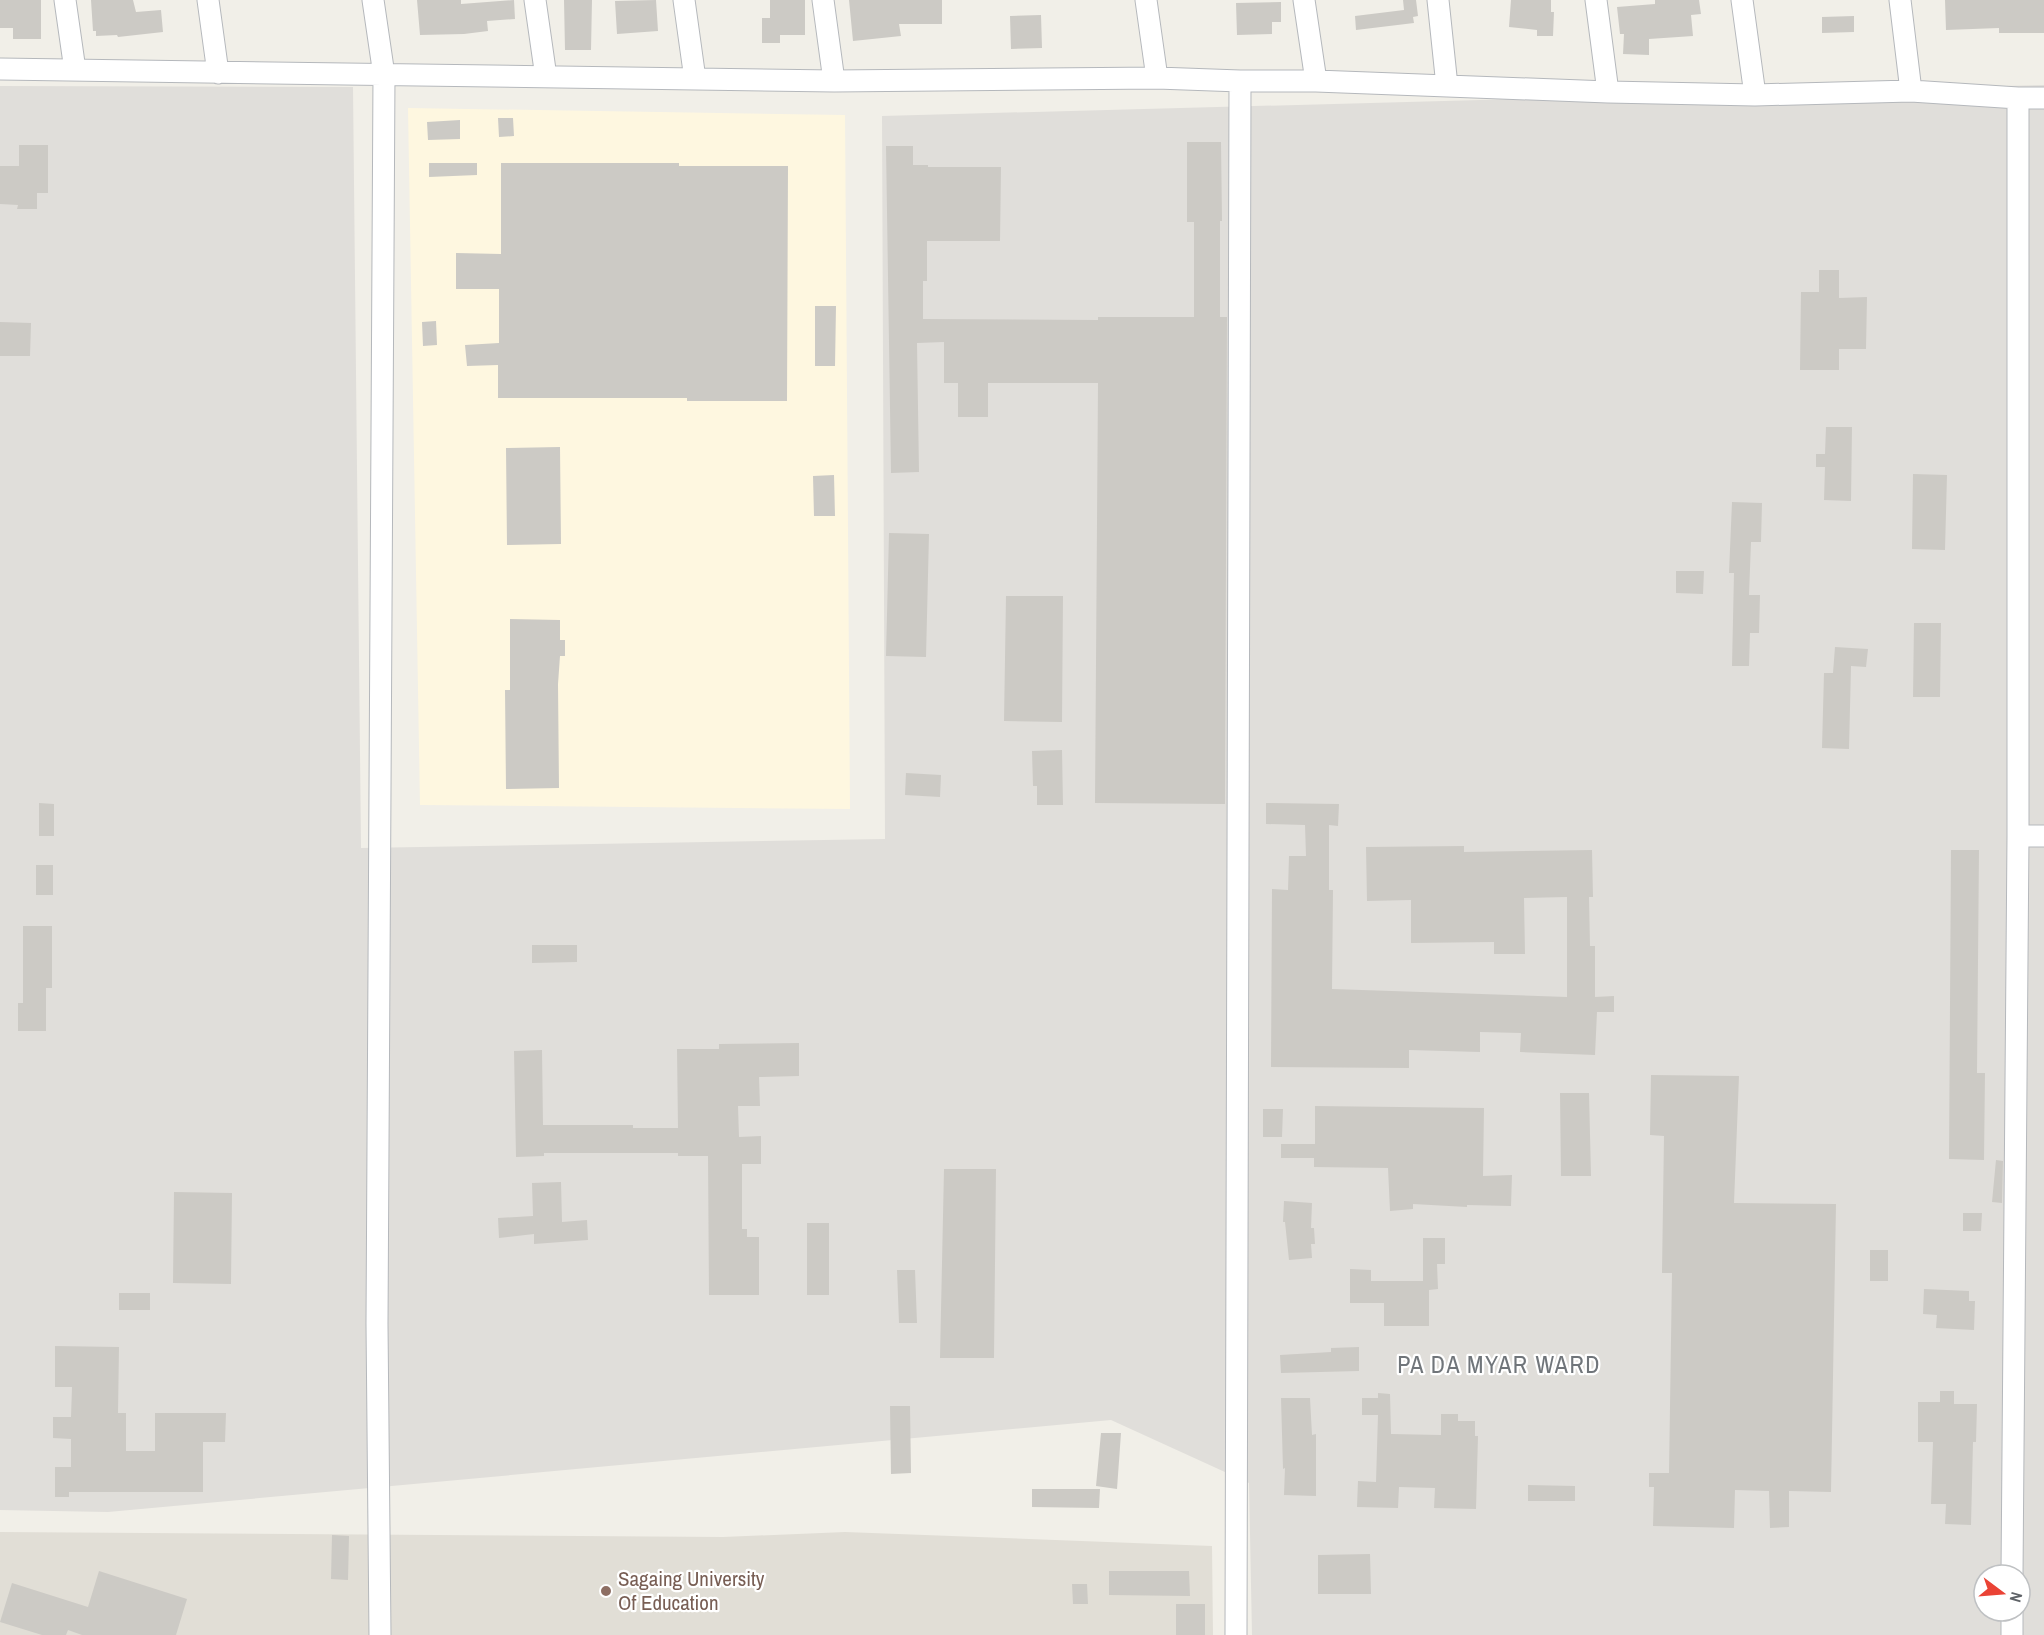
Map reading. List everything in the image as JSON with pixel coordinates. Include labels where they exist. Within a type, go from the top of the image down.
[{"type":"street","points":[[65,0],[75,70]]},
{"type":"street","points":[[208,0],[218,73]]},
{"type":"street","points":[[373,0],[384,75],[377,1312],[380,1635]]},
{"type":"street","points":[[535,0],[546,77]]},
{"type":"street","points":[[684,0],[694,79]]},
{"type":"street","points":[[823,0],[834,81]]},
{"type":"street","points":[[1146,0],[1157,78]]},
{"type":"street","points":[[1304,0],[1316,81]]},
{"type":"street","points":[[1438,0],[1447,86]]},
{"type":"street","points":[[1596,0],[1608,92]]},
{"type":"street","points":[[1742,0],[1755,95]]},
{"type":"street","points":[[1900,0],[1911,91]]},
{"type":"street","points":[[0,69],[834,81],[1157,78],[1755,95],[1911,91],[2044,98]]},
{"type":"street","points":[[1236,1635],[1240,81]]},
{"type":"street","points":[[2012,1563],[2018,836],[2019,98]]},
{"type":"street","points":[[2018,836],[2044,836]]},
{"type":"shaded area","points":[[2044,85],[2044,1635],[1252,1635],[1249,1483],[1111,1420],[108,1512],[0,1510],[0,86],[353,87],[361,848],[885,839],[882,116]]},
{"type":"shaded area","points":[[408,108],[845,115],[850,809],[420,805]]},
{"type":"shaded area","name":"Sagaing University Of Education","points":[[0,1532],[723,1537],[845,1532],[1212,1546],[1213,1635],[0,1635]]},
{"type":"building","points":[[0,0],[41,0],[41,39],[13,39],[13,28],[0,28]]},
{"type":"building","points":[[91,0],[133,0],[136,12],[161,10],[163,32],[118,37],[117,35],[96,36],[96,31],[93,31]]},
{"type":"building","points":[[417,0],[461,0],[461,4],[514,0],[515,19],[487,21],[488,31],[420,35]]},
{"type":"building","points":[[564,0],[592,0],[591,50],[565,50]]},
{"type":"building","points":[[656,0],[658,31],[617,34],[615,1]]},
{"type":"building","points":[[770,0],[805,0],[805,35],[780,35],[780,43],[762,43],[762,18],[770,18]]},
{"type":"building","points":[[849,0],[942,0],[942,24],[899,24],[901,36],[853,41]]},
{"type":"building","points":[[1403,0],[1416,0],[1418,16],[1413,17],[1414,23],[1356,30],[1355,16],[1404,10]]},
{"type":"building","points":[[1511,0],[1551,0],[1551,12],[1554,12],[1553,36],[1537,36],[1537,30],[1509,27]]},
{"type":"building","points":[[1655,0],[1699,0],[1701,14],[1691,15],[1693,36],[1649,39],[1649,55],[1623,54],[1624,34],[1620,34],[1617,7],[1655,4]]},
{"type":"building","points":[[1945,0],[2044,0],[2044,33],[1999,33],[1999,28],[1946,30]]},
{"type":"building","points":[[1281,2],[1281,22],[1272,22],[1272,34],[1237,35],[1236,3]]},
{"type":"building","points":[[1041,15],[1042,48],[1011,49],[1010,16]]},
{"type":"building","points":[[1854,16],[1854,32],[1822,33],[1822,17]]},
{"type":"building","points":[[498,118],[513,118],[514,136],[499,137]]},
{"type":"building","points":[[460,120],[460,139],[428,140],[427,122]]},
{"type":"building","points":[[1187,142],[1221,142],[1220,317],[1227,317],[1225,804],[1095,803],[1098,383],[988,383],[988,417],[958,417],[958,383],[944,383],[944,342],[917,343],[919,472],[891,473],[886,146],[913,146],[913,165],[1001,167],[1000,241],[927,241],[927,281],[923,281],[923,319],[1098,320],[1098,317],[1194,317],[1194,222],[1187,222]]},
{"type":"building","points":[[19,145],[48,145],[48,193],[37,193],[37,209],[17,209],[18,205],[0,204],[0,166],[19,166]]},
{"type":"building","points":[[429,163],[477,163],[477,175],[429,177]]},
{"type":"building","points":[[501,163],[679,163],[679,166],[788,166],[787,401],[687,401],[687,398],[498,398],[498,365],[467,366],[465,345],[499,343],[499,289],[456,289],[456,253],[501,254]]},
{"type":"building","points":[[1819,270],[1839,270],[1839,298],[1867,297],[1866,349],[1839,349],[1839,370],[1800,370],[1801,292],[1819,292]]},
{"type":"building","points":[[815,306],[836,306],[835,366],[815,366]]},
{"type":"building","points":[[436,321],[437,345],[423,346],[422,322]]},
{"type":"building","points":[[0,322],[31,323],[30,356],[0,356]]},
{"type":"building","points":[[1826,427],[1852,427],[1851,501],[1824,500],[1825,467],[1816,467],[1816,454],[1825,454]]},
{"type":"building","points":[[560,447],[561,544],[507,545],[506,448]]},
{"type":"building","points":[[1913,474],[1947,475],[1945,550],[1912,549]]},
{"type":"building","points":[[834,475],[835,516],[814,516],[813,476]]},
{"type":"building","points":[[1732,502],[1762,503],[1761,542],[1751,542],[1749,595],[1760,595],[1759,633],[1750,633],[1749,666],[1732,666],[1734,573],[1729,573]]},
{"type":"building","points":[[889,533],[929,534],[926,657],[886,656]]},
{"type":"building","points":[[1676,571],[1704,571],[1703,594],[1676,593]]},
{"type":"building","points":[[1006,596],[1063,596],[1062,722],[1004,721]]},
{"type":"building","points":[[510,619],[560,620],[560,640],[565,640],[565,656],[560,656],[558,684],[559,788],[506,789],[505,690],[510,690]]},
{"type":"building","points":[[1914,623],[1941,623],[1940,697],[1913,697]]},
{"type":"building","points":[[1835,647],[1868,649],[1866,667],[1851,666],[1849,749],[1822,748],[1824,673],[1833,673]]},
{"type":"building","points":[[1062,750],[1063,805],[1037,805],[1037,786],[1033,786],[1032,751]]},
{"type":"building","points":[[906,773],[941,775],[940,797],[905,795]]},
{"type":"building","points":[[39,803],[54,804],[54,836],[39,836]]},
{"type":"building","points":[[1266,803],[1339,804],[1338,826],[1329,825],[1329,890],[1333,890],[1332,989],[1567,997],[1567,897],[1524,898],[1525,954],[1494,954],[1494,942],[1411,943],[1411,900],[1367,901],[1366,847],[1464,846],[1464,852],[1592,850],[1593,897],[1589,897],[1590,946],[1595,946],[1595,997],[1614,996],[1614,1012],[1597,1012],[1595,1055],[1520,1052],[1521,1033],[1480,1032],[1480,1052],[1409,1050],[1409,1068],[1271,1067],[1272,889],[1288,890],[1289,856],[1306,856],[1305,825],[1266,824]]},
{"type":"building","points":[[1951,850],[1979,850],[1977,1073],[1985,1073],[1984,1160],[1949,1159]]},
{"type":"building","points":[[36,865],[53,865],[53,895],[36,895]]},
{"type":"building","points":[[23,926],[52,926],[52,988],[46,988],[46,1031],[18,1031],[18,1003],[23,1003]]},
{"type":"building","points":[[532,945],[577,945],[577,962],[532,963]]},
{"type":"building","points":[[799,1043],[799,1076],[759,1077],[760,1106],[738,1106],[739,1137],[761,1136],[761,1164],[742,1164],[742,1229],[747,1229],[747,1237],[759,1237],[759,1295],[709,1295],[708,1156],[678,1156],[678,1153],[544,1153],[544,1156],[516,1157],[514,1051],[542,1050],[543,1125],[633,1125],[633,1128],[678,1128],[677,1049],[719,1049],[719,1044]]},
{"type":"building","points":[[1651,1075],[1739,1076],[1734,1203],[1836,1204],[1831,1492],[1789,1491],[1789,1527],[1770,1528],[1769,1491],[1735,1490],[1734,1528],[1653,1526],[1654,1487],[1649,1487],[1649,1473],[1669,1473],[1672,1273],[1662,1273],[1664,1136],[1650,1135]]},
{"type":"building","points":[[1560,1093],[1589,1093],[1591,1176],[1561,1176]]},
{"type":"building","points":[[1315,1106],[1484,1108],[1483,1176],[1512,1175],[1511,1206],[1467,1205],[1467,1207],[1413,1204],[1413,1209],[1390,1211],[1388,1168],[1314,1167],[1314,1158],[1281,1158],[1281,1144],[1315,1144]]},
{"type":"building","points":[[1263,1109],[1283,1109],[1282,1137],[1263,1137]]},
{"type":"building","points":[[1996,1160],[2003,1161],[2002,1203],[1992,1202]]},
{"type":"building","points":[[944,1169],[996,1169],[994,1358],[940,1358]]},
{"type":"building","points":[[561,1182],[562,1222],[587,1220],[588,1240],[534,1244],[534,1234],[499,1238],[498,1218],[533,1216],[532,1183]]},
{"type":"building","points":[[174,1192],[232,1193],[231,1284],[173,1283]]},
{"type":"building","points":[[1284,1201],[1312,1203],[1311,1228],[1314,1228],[1315,1244],[1311,1244],[1312,1258],[1289,1260],[1285,1222],[1283,1222]]},
{"type":"building","points":[[1963,1213],[1982,1213],[1981,1231],[1963,1231]]},
{"type":"building","points":[[807,1223],[829,1223],[829,1295],[807,1295]]},
{"type":"building","points":[[1423,1238],[1445,1238],[1445,1264],[1437,1264],[1438,1289],[1429,1290],[1429,1326],[1384,1326],[1384,1303],[1350,1303],[1350,1269],[1371,1270],[1371,1281],[1423,1281]]},
{"type":"building","points":[[1870,1250],[1888,1250],[1888,1281],[1870,1281]]},
{"type":"building","points":[[897,1270],[915,1270],[917,1323],[899,1323]]},
{"type":"building","points":[[1924,1289],[1969,1291],[1969,1301],[1975,1301],[1974,1330],[1936,1328],[1937,1315],[1923,1314]]},
{"type":"building","points":[[119,1293],[150,1293],[150,1310],[119,1310]]},
{"type":"building","points":[[55,1346],[119,1347],[118,1413],[126,1413],[126,1451],[155,1451],[155,1413],[226,1413],[225,1442],[203,1442],[203,1492],[69,1492],[69,1497],[55,1497],[55,1467],[71,1467],[71,1439],[53,1438],[53,1417],[71,1417],[72,1387],[55,1387]]},
{"type":"building","points":[[1359,1347],[1359,1371],[1281,1373],[1280,1355],[1331,1352],[1331,1348]]},
{"type":"building","points":[[1940,1391],[1954,1391],[1954,1404],[1977,1404],[1976,1442],[1973,1442],[1971,1525],[1945,1524],[1946,1504],[1931,1504],[1933,1442],[1918,1442],[1918,1402],[1940,1402]]},
{"type":"building","points":[[1378,1393],[1390,1394],[1391,1434],[1441,1435],[1441,1414],[1458,1414],[1458,1421],[1475,1421],[1475,1436],[1478,1436],[1476,1509],[1434,1508],[1435,1488],[1399,1487],[1398,1508],[1357,1507],[1358,1481],[1376,1482],[1378,1415],[1362,1415],[1362,1398],[1378,1398]]},
{"type":"building","points":[[1281,1398],[1310,1398],[1312,1435],[1316,1434],[1316,1496],[1284,1495],[1285,1468],[1283,1469]]},
{"type":"building","points":[[890,1406],[910,1406],[911,1473],[891,1474]]},
{"type":"building","points":[[1101,1433],[1121,1433],[1117,1489],[1096,1486]]},
{"type":"building","points":[[1528,1485],[1575,1486],[1575,1501],[1528,1501]]},
{"type":"building","points":[[1032,1489],[1100,1489],[1099,1508],[1032,1507]]},
{"type":"building","points":[[332,1535],[349,1536],[348,1580],[331,1579]]},
{"type":"building","points":[[1370,1554],[1371,1594],[1318,1594],[1318,1555]]},
{"type":"building","points":[[99,1571],[187,1599],[176,1635],[82,1635],[68,1630],[66,1635],[42,1635],[0,1622],[12,1583],[88,1607]]},
{"type":"building","points":[[1109,1571],[1189,1571],[1190,1596],[1109,1595]]},
{"type":"building","points":[[1072,1584],[1087,1584],[1088,1604],[1073,1604]]},
{"type":"building","points":[[1176,1604],[1205,1604],[1205,1635],[1176,1635]]},
{"type":"place","name":"Sagaing University Of Education","points":[[606,1591]]},
{"type":"district","name":"PA DA MYAR WARD","points":[[1499,1365]]}]
